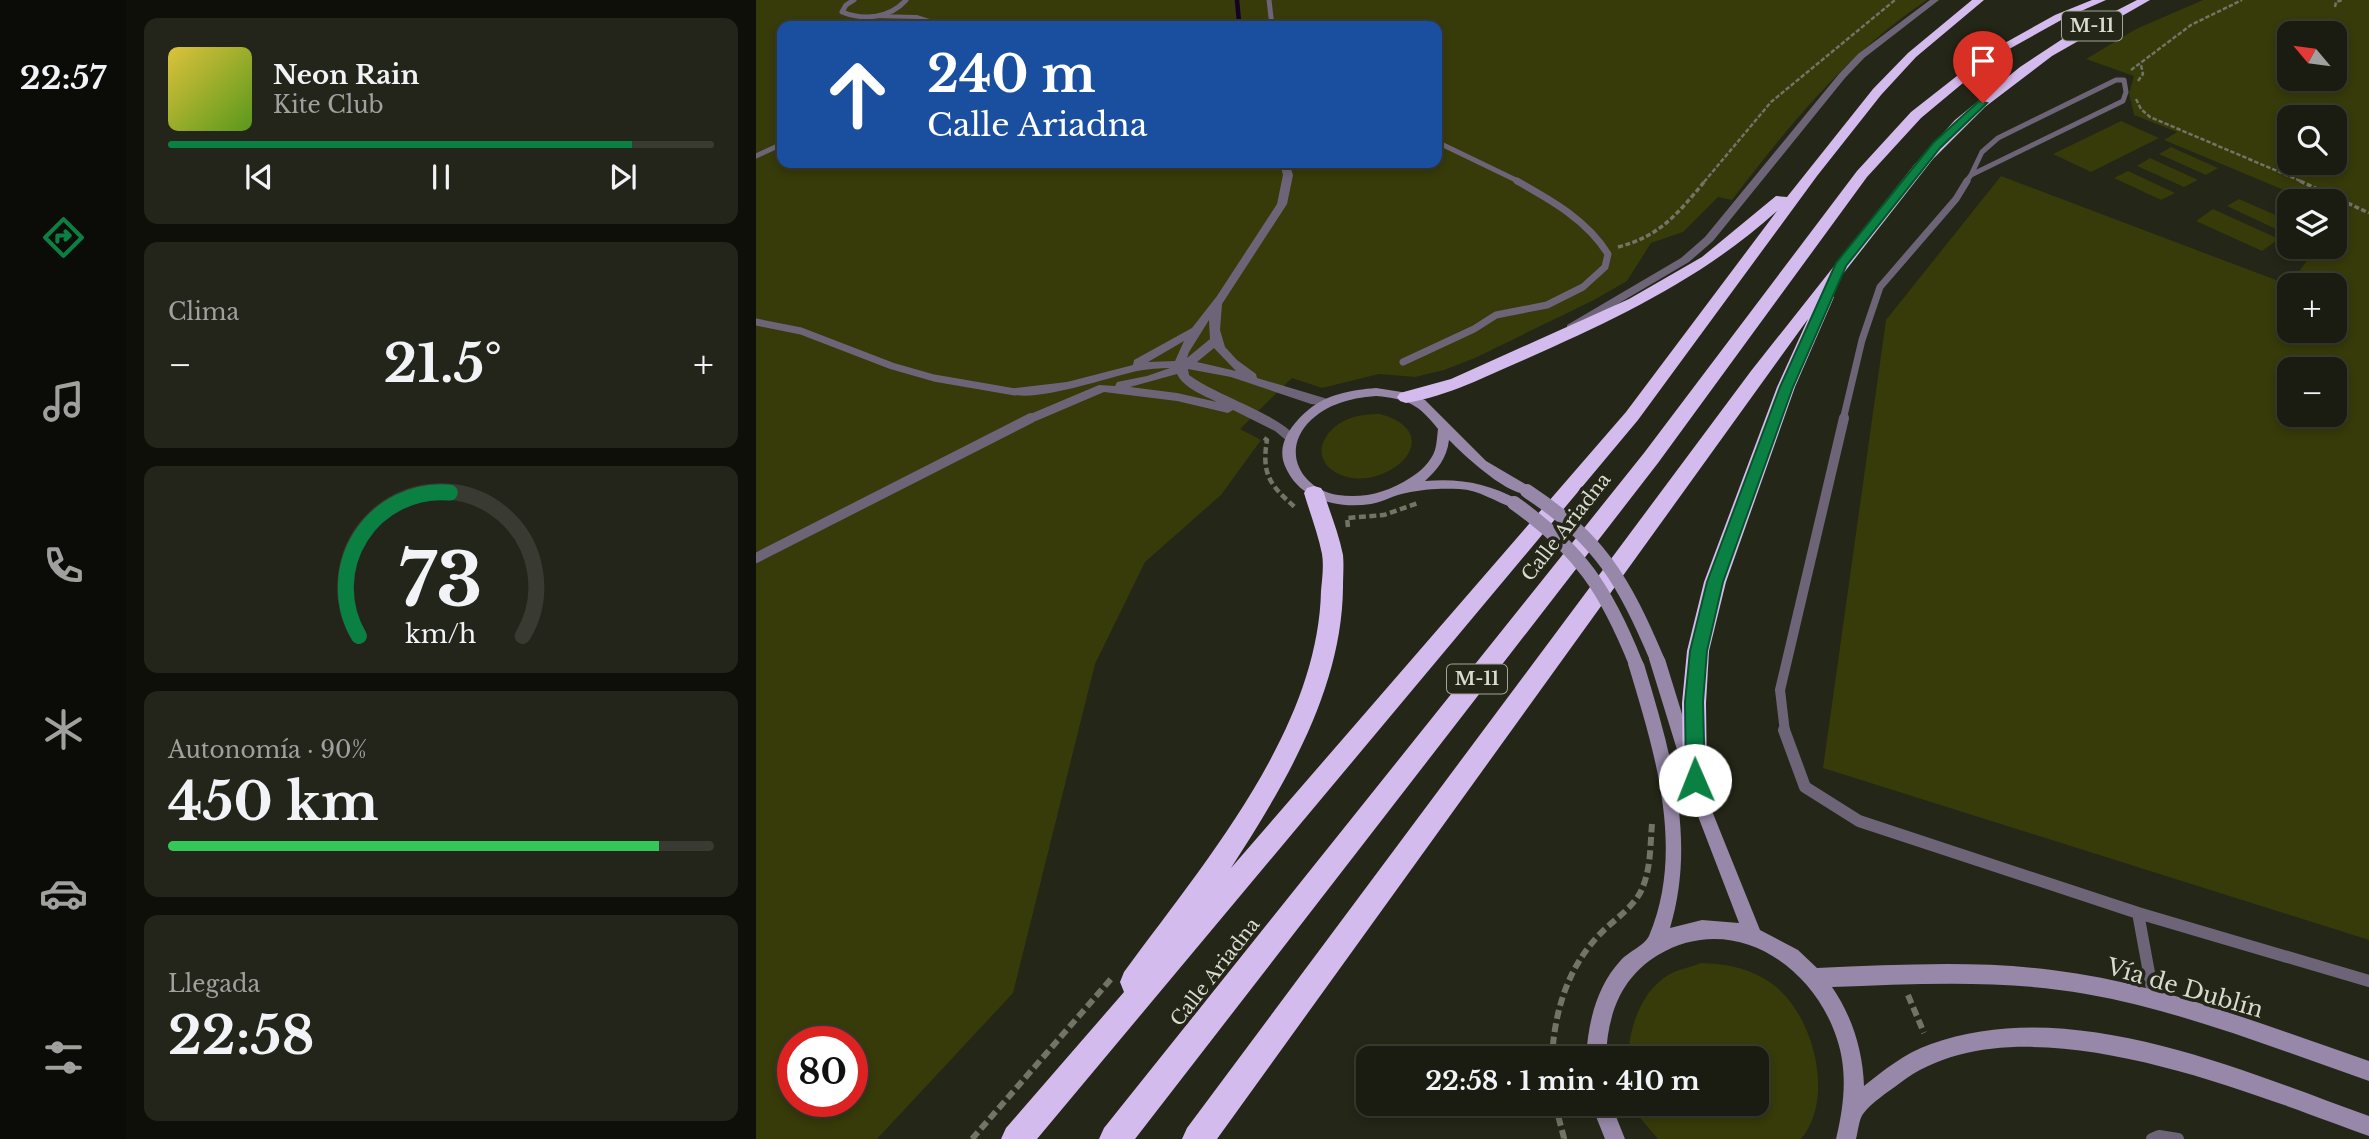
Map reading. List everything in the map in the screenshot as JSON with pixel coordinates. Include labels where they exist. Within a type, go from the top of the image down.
[{"type":"highway","points":[[1017,1139],[1632,416],[1812,173],[1877,92],[1912,55],[1979,0]]},
{"type":"highway","points":[[2059,17],[2083,0]]},
{"type":"highway","name":"Calle Ariadna","points":[[1115,1139],[1651,458],[1862,174],[1916,115],[1989,56],[2059,17],[2101,0]]},
{"type":"highway","name":"M-11","points":[[1198,1139],[1840,265],[1928,156],[2003,85],[2088,28],[2146,0]]},
{"type":"highway","points":[[1406,397],[1436,390],[1476,374],[1576,331],[1642,298],[1707,260],[1812,173]]},
{"type":"highway","points":[[1695,780],[1694,702],[1698,651],[1715,582],[1786,387],[1840,265]]},
{"type":"highway","points":[[1064,1083],[1264,798],[1294,739],[1317,682],[1328,633],[1334,585],[1335,566],[1329,529],[1314,493]]},
{"type":"street","points":[[1476,374],[1567,329],[1685,260],[1709,239],[1802,121],[1861,56],[1936,0]]},
{"type":"street","points":[[906,1],[909,11],[917,17]]},
{"type":"street","points":[[873,16],[917,17],[930,21]]},
{"type":"street","points":[[1286,168],[1288,175],[1282,204],[1221,298],[1197,328],[1183,352],[1180,366],[1184,377],[1200,388],[1279,428],[1291,438]]},
{"type":"street","points":[[1221,298],[1213,324],[1216,340],[1228,360],[1262,384]]},
{"type":"street","points":[[1015,392],[1073,384],[1129,367],[1197,328]]},
{"type":"street","points":[[1015,392],[1049,396],[1165,376],[1193,360],[1216,340]]},
{"type":"street","points":[[1129,367],[1171,364],[1203,367],[1297,397],[1327,403]]},
{"type":"street","points":[[1032,418],[1103,388],[1177,397],[1250,414]]},
{"type":"street","points":[[1657,941],[1670,892],[1671,813],[1662,760],[1636,664],[1611,603],[1580,556],[1557,535],[1514,503],[1480,486],[1466,484],[1399,489],[1367,499],[1328,498],[1314,493],[1298,478],[1291,466],[1288,452],[1291,438],[1311,413],[1327,403],[1360,394],[1406,397],[1433,412],[1444,428],[1482,464],[1563,516],[1593,544],[1631,596],[1657,659],[1717,848],[1753,935]]},
{"type":"street","points":[[1032,418],[1047,405],[1049,396]]},
{"type":"street","points":[[1399,489],[1428,471],[1439,455],[1444,428]]},
{"type":"street","points":[[1596,1046],[1596,1035],[1608,995],[1629,964],[1657,941],[1687,929],[1720,928],[1753,935],[1796,960],[1814,978],[1833,1006],[1847,1038],[1854,1073],[1854,1108],[1846,1139]]},
{"type":"street","name":"Vía de Dublín","points":[[1814,978],[1900,975],[2031,977],[2084,984],[2154,1000],[2369,1071]]},
{"type":"street","points":[[1854,1108],[1892,1076],[1932,1053],[1989,1040],[2053,1038],[2130,1049],[2208,1070],[2369,1126]]},
{"type":"street","points":[[1606,1116],[1615,1139]]},
{"type":"lane","points":[[854,0],[844,2],[842,12],[846,15],[873,16],[893,11],[906,1]]},
{"type":"lane","points":[[1269,0],[1271,21]]},
{"type":"lane","points":[[1971,175],[2123,101],[2126,92],[2124,80],[2116,80],[1998,138],[1982,152],[1956,199],[1919,239],[1880,288],[1862,340],[1780,690],[1783,727],[1805,787],[1859,821],[2138,913],[2369,981]]},
{"type":"lane","points":[[1403,362],[1474,329],[1496,315],[1547,304],[1583,287],[1605,267],[1607,249],[1599,236],[1537,193],[1471,156],[1442,144]]},
{"type":"lane","points":[[756,156],[777,147]]},
{"type":"lane","points":[[756,323],[801,331],[892,366],[934,378],[1015,392]]},
{"type":"lane","points":[[756,558],[1032,418]]},
{"type":"lane","points":[[2138,913],[2154,1000]]},
{"type":"lane","points":[[2152,1139],[2159,1136],[2178,1139]]},
{"type":"path","points":[[1607,249],[1642,241],[1656,233],[1680,211],[1771,102],[1895,0]]},
{"type":"path","points":[[2124,80],[2127,73],[2191,25],[2242,0]]},
{"type":"path","points":[[2335,7],[2336,2],[2343,0]]},
{"type":"path","points":[[2137,88],[2143,74],[2141,65]]},
{"type":"path","points":[[2134,95],[2141,109],[2150,117],[2249,157],[2369,213]]},
{"type":"path","points":[[1349,530],[1347,518],[1368,519],[1394,513],[1430,498]]},
{"type":"path","points":[[1554,1046],[1562,1001],[1581,959],[1602,932],[1628,911],[1641,891],[1649,867],[1653,816]]},
{"type":"path","points":[[972,1139],[1120,968]]},
{"type":"path","points":[[1908,994],[1924,1033]]},
{"type":"path","points":[[1558,1116],[1562,1139]]},
{"type":"shaded area","points":[[756,0],[1927,0],[1871,43],[1821,92],[1732,200],[1718,197],[1683,232],[1651,243],[1627,281],[1475,358],[1444,370],[1415,377],[1379,374],[1322,388],[1292,378],[1240,429],[1261,440],[1221,495],[1145,562],[1095,664],[1013,993],[877,1139],[756,1139]]},
{"type":"shaded area","points":[[2203,0],[2369,0],[2369,940],[1823,768],[1886,320],[2001,176],[2277,280],[2277,343],[2347,343],[2347,273],[2298,273],[2308,259],[2347,259],[2347,189],[2281,189],[2164,140],[2177,132],[2134,115],[2129,93],[2134,76],[2086,59],[2136,29]]},
{"type":"shaded area","points":[[2121,121],[2159,138],[2091,172],[2053,154]]},
{"type":"shaded area","points":[[2171,147],[2218,168],[2206,175],[2159,154]]},
{"type":"shaded area","points":[[2150,158],[2198,180],[2184,187],[2137,166]]},
{"type":"shaded area","points":[[2128,171],[2175,193],[2161,200],[2114,178]]},
{"type":"shaded area","points":[[2239,199],[2277,216],[2277,230],[2227,206]]},
{"type":"shaded area","points":[[2213,209],[2277,240],[2262,251],[2196,221]]},
{"type":"shaded area","points":[[1380,414],[1401,424],[1411,436],[1411,449],[1402,461],[1389,471],[1372,477],[1353,478],[1335,472],[1327,465],[1323,458],[1323,443],[1333,429],[1352,418]]},
{"type":"shaded area","points":[[1701,963],[1736,967],[1752,972],[1784,994],[1797,1011],[1814,1054],[1818,1078],[1812,1121],[1801,1139],[1658,1139],[1641,1119],[1640,1116],[1769,1116],[1769,1046],[1629,1046],[1634,1023],[1644,1000],[1660,981],[1677,971]]},
{"type":"waterway","points":[[1237,0],[1239,21]]},
{"type":"route","points":[[1695,780],[1694,702],[1698,651],[1715,582],[1786,387],[1840,265],[1937,146],[1983,103]]}]
